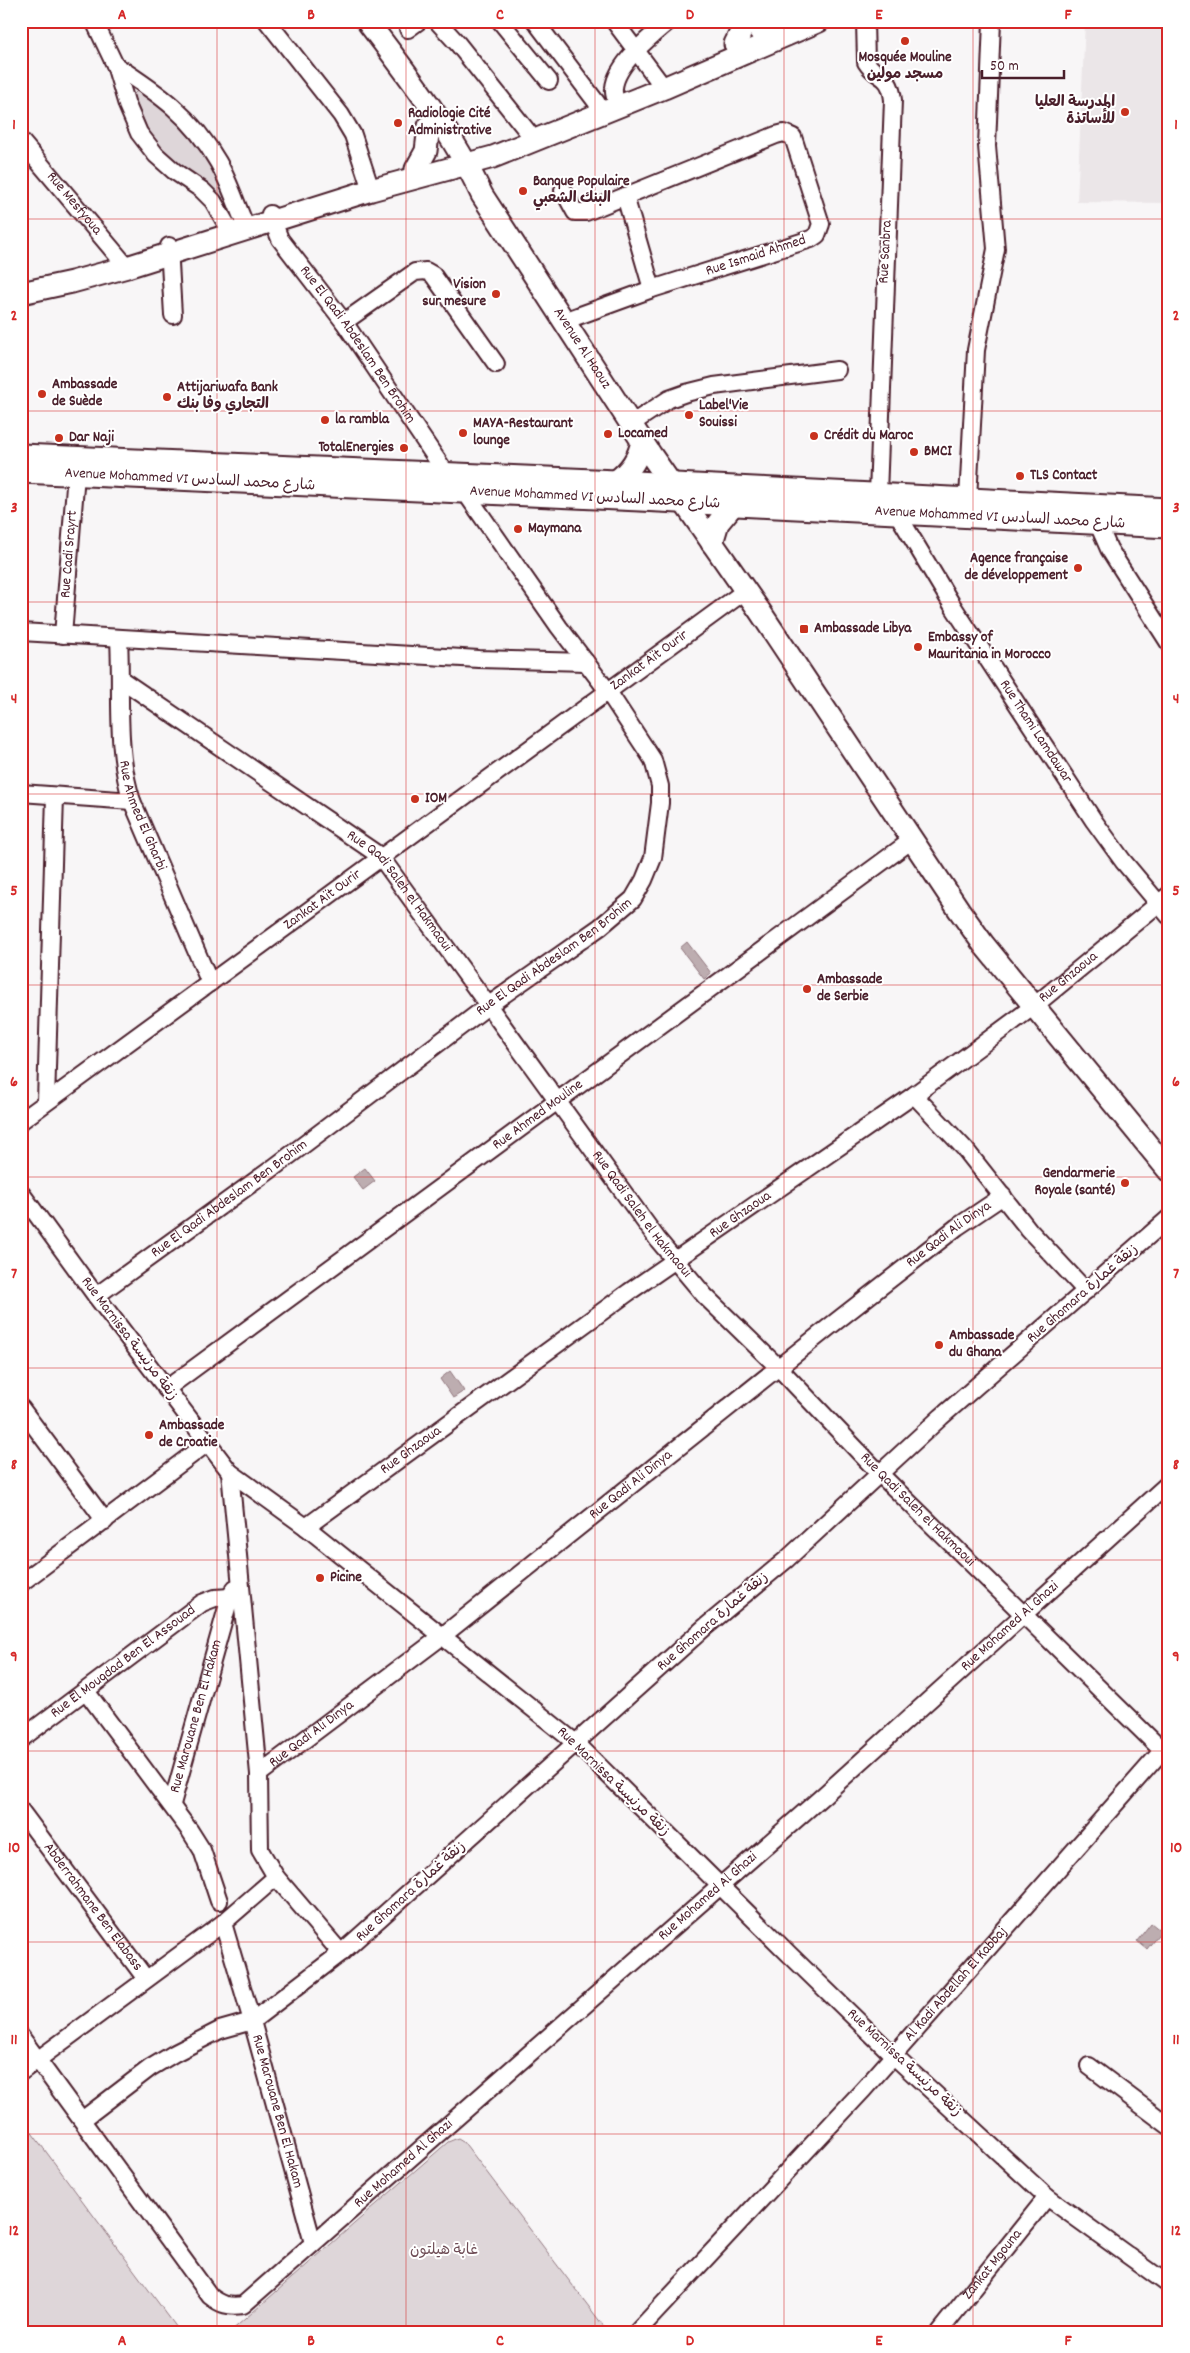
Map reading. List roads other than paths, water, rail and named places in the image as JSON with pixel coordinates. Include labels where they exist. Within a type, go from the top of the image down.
[{"type":"main road","name":"Avenue Al Haouz","points":[[355,21],[430,126],[459,162]]},
{"type":"main road","name":"Avenue Al Haouz","points":[[368,21],[636,433],[712,542],[984,945],[1169,1171]]},
{"type":"main road","points":[[735,44],[740,34],[742,21]]},
{"type":"main road","points":[[660,83],[762,30],[788,21]]},
{"type":"main road","points":[[21,293],[58,286],[240,226],[459,162],[528,132],[660,83],[762,30],[819,21]]},
{"type":"main road","points":[[370,187],[416,169],[493,157],[610,102]]},
{"type":"main road","points":[[416,169],[426,151],[430,126]]},
{"type":"main road","points":[[21,286],[125,264]]},
{"type":"main road","points":[[616,481],[628,472],[635,461],[636,433]]},
{"type":"main road","name":"Avenue Mohammed VI شارع محمد السادس","points":[[21,455],[446,473],[1169,509]]},
{"type":"main road","name":"Avenue Mohammed VI شارع محمد السادس","points":[[21,472],[897,512],[1169,527]]},
{"type":"main road","points":[[712,542],[718,523],[733,505]]},
{"type":"street","points":[[94,21],[115,65],[139,133],[156,155],[174,171],[202,190],[240,226]]},
{"type":"street","points":[[267,21],[341,114],[353,135],[370,187]]},
{"type":"street","points":[[437,21],[458,44],[528,132]]},
{"type":"street","points":[[500,21],[549,80]]},
{"type":"street","points":[[535,21],[610,102]]},
{"type":"street","points":[[614,21],[660,83]]},
{"type":"street","points":[[610,102],[616,81],[625,64],[669,21]]},
{"type":"street","name":"Rue Sanbra","points":[[865,21],[866,62],[869,67],[888,81],[893,100],[878,494]]},
{"type":"street","points":[[968,499],[976,350],[996,249],[996,227],[988,169],[987,146],[992,21]]},
{"type":"street","points":[[115,65],[180,110],[200,134],[219,162],[240,226]]},
{"type":"street","name":"Rue Ismaid Ahmed","points":[[563,190],[572,209],[580,213],[784,133],[793,137],[821,224],[817,235],[811,239],[652,289],[564,321]]},
{"type":"street","name":"Rue Mesfyoua","points":[[21,141],[125,264]]},
{"type":"street","points":[[625,196],[652,289]]},
{"type":"street","name":"Rue El Qadi Abdeslam Ben Brohim","points":[[271,218],[280,239],[344,322],[446,473]]},
{"type":"street","points":[[170,250],[173,315]]},
{"type":"street","points":[[344,322],[415,272],[426,271],[433,275],[449,295],[496,364]]},
{"type":"street","points":[[636,433],[669,399],[686,393],[714,386],[837,370]]},
{"type":"street","name":"Rue Cadi Srayrt","points":[[63,635],[76,474]]},
{"type":"street","name":"Rue El Qadi Abdeslam Ben Brohim","points":[[96,1296],[273,1168],[489,1005],[621,911],[633,899],[650,865],[659,826],[658,772],[643,742],[607,690],[559,627],[465,492]]},
{"type":"street","name":"Rue Thami Lamdawar","points":[[897,512],[954,608],[1094,821],[1122,861],[1164,899],[1169,916]]},
{"type":"street","points":[[1098,524],[1109,549],[1169,643]]},
{"type":"street","name":"Zankat Aït Ourir","points":[[21,1121],[380,856],[745,591]]},
{"type":"street","points":[[21,632],[479,659],[586,662]]},
{"type":"street","name":"Rue Ahmed El Gharbi","points":[[119,639],[122,680],[122,754],[125,781],[210,983]]},
{"type":"street","name":"Rue Qadi Saleh el Hakmaoui","points":[[122,680],[380,856],[674,1261],[705,1296],[780,1369],[880,1474],[1167,1750]]},
{"type":"street","points":[[21,794],[132,801]]},
{"type":"street","points":[[46,1102],[55,796]]},
{"type":"street","name":"Rue Ahmed Mouline","points":[[166,1390],[912,840]]},
{"type":"street","name":"Rue Ghzaoua","points":[[306,1527],[674,1261],[914,1095],[1034,1006],[1164,899]]},
{"type":"street","points":[[914,1095],[965,1149],[1029,1230],[1086,1291]]},
{"type":"street","name":"Rue Marnissa زنقة مرنيسة","points":[[21,1193],[206,1444],[230,1472],[306,1527],[577,1744],[894,2056],[1047,2197],[1169,2285]]},
{"type":"street","name":"Rue Qadi Ali Dinya","points":[[259,1774],[441,1637],[950,1233],[1003,1196]]},
{"type":"street","name":"Rue Ghomara زنقة غمارة","points":[[252,2021],[341,1953],[880,1474],[941,1417],[1169,1218]]},
{"type":"street","points":[[21,1408],[27,1426],[104,1521]]},
{"type":"street","points":[[21,1583],[206,1444]]},
{"type":"street","points":[[230,1472],[239,1582],[259,1774],[260,1850],[276,1878],[341,1953]]},
{"type":"street","name":"Rue Mohamed Al Ghazi","points":[[82,2120],[210,2296],[221,2304],[232,2307],[243,2305],[720,1886],[1169,1483]]},
{"type":"street","name":"Rue Marouane Ben El Hakam","points":[[219,1901],[202,1850],[172,1804],[230,1596],[239,1582]]},
{"type":"street","name":"Rue El Mouqdad Ben El Assouad","points":[[21,1739],[202,1603],[215,1598],[230,1596]]},
{"type":"street","points":[[86,1691],[172,1804]]},
{"type":"street","name":"Al Kadi Abdellah El Kabbaj","points":[[638,2332],[894,2056],[1167,1750]]},
{"type":"street","name":"Abderrahmane Ben Elabass","points":[[21,1811],[146,1979]]},
{"type":"street","points":[[21,2072],[223,1923],[276,1878]]},
{"type":"street","name":"Rue Marouane Ben El Hakam","points":[[223,1923],[313,2243]]},
{"type":"street","points":[[21,2037],[82,2120],[150,2068],[175,2053],[220,2030],[252,2021]]},
{"type":"street","points":[[1089,2066],[1169,2126]]},
{"type":"street","name":"Zankat Mgouna","points":[[939,2332],[1047,2197]]},
{"type":"place","name":"Mosquée Mouline مسجد مولين","points":[[905,41]]},
{"type":"place","name":"المدرسة العليا للأساتذة","points":[[1125,112]]},
{"type":"place","name":"Radiologie Cité Administrative","points":[[398,123]]},
{"type":"place","name":"Banque Populaire البنك الشعبي","points":[[523,191]]},
{"type":"place","name":"Vision sur mesure","points":[[496,294]]},
{"type":"place","name":"Ambassade de Suède","points":[[42,394]]},
{"type":"place","name":"Attijariwafa Bank التجاري وفا بنك","points":[[167,397]]},
{"type":"place","name":"Label'Vie Souissi","points":[[689,415]]},
{"type":"place","name":"la rambla","points":[[325,420]]},
{"type":"place","name":"MAYA-Restaurant lounge","points":[[463,433]]},
{"type":"place","name":"Locamed","points":[[608,434]]},
{"type":"place","name":"Crédit du Maroc","points":[[814,436]]},
{"type":"place","name":"Dar Naji","points":[[59,438]]},
{"type":"place","name":"TotalEnergies","points":[[404,448]]},
{"type":"place","name":"BMCI","points":[[914,452]]},
{"type":"place","name":"TLS Contact","points":[[1020,476]]},
{"type":"place","name":"Maymana","points":[[518,529]]},
{"type":"place","name":"Agence française de développement","points":[[1078,568]]},
{"type":"place","name":"Ambassade Libya","points":[[804,629]]},
{"type":"place","name":"Embassy of Mauritania in Morocco","points":[[918,647]]},
{"type":"place","name":"IOM","points":[[415,799]]},
{"type":"place","name":"Ambassade de Serbie","points":[[807,989]]},
{"type":"place","name":"Gendarmerie Royale (santé)","points":[[1125,1183]]},
{"type":"place","name":"Ambassade du Ghana","points":[[939,1345]]},
{"type":"place","name":"Ambassade de Croatie","points":[[149,1435]]},
{"type":"place","name":"Picine","points":[[320,1578]]},
{"type":"park label","name":"غابة هيلتون","points":[[444,2251]]}]
